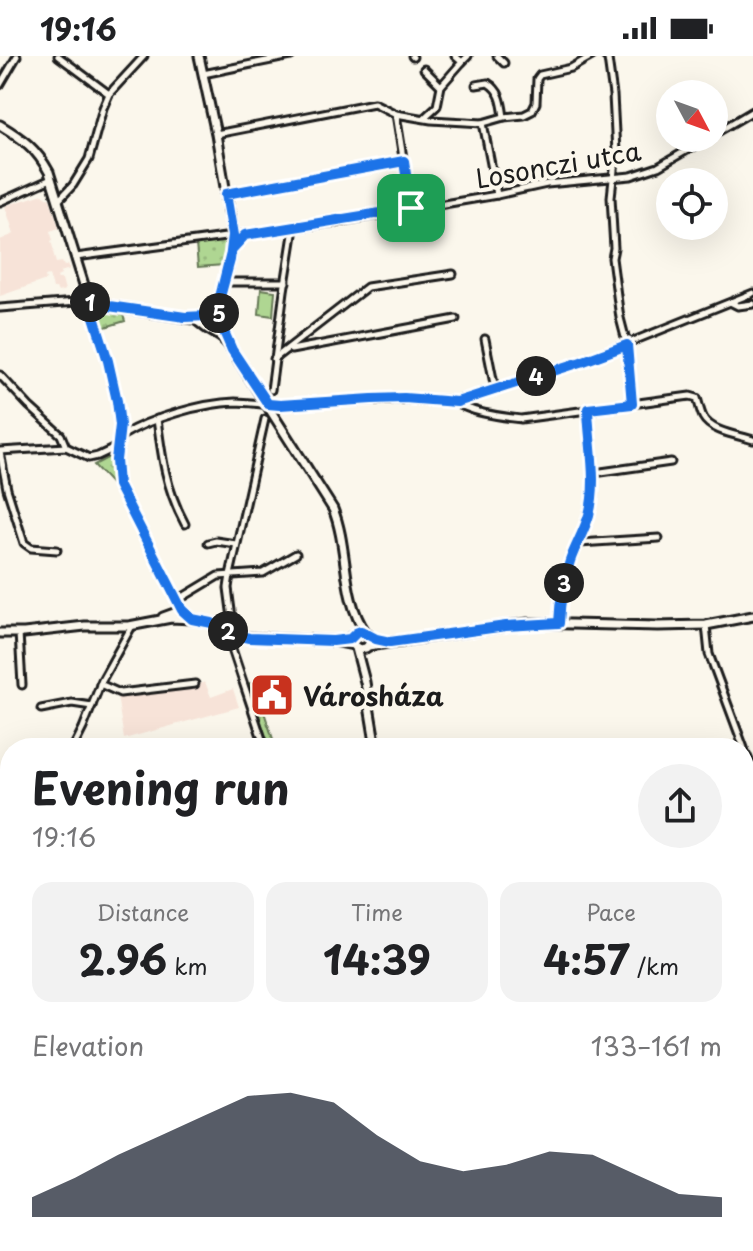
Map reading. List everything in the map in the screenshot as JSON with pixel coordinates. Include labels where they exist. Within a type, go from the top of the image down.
[{"type":"street","points":[[0,85],[17,56]]},
{"type":"street","points":[[58,56],[109,94]]},
{"type":"street","points":[[59,200],[73,185],[89,159],[109,94],[144,56]]},
{"type":"street","points":[[199,56],[216,134],[232,249],[220,297],[209,316],[208,330],[218,330]]},
{"type":"street","points":[[203,74],[291,56]]},
{"type":"street","points":[[455,56],[462,62]]},
{"type":"street","points":[[423,119],[437,106],[441,86],[468,56]]},
{"type":"street","points":[[497,56],[504,63]]},
{"type":"street","points":[[216,134],[374,103],[396,114],[423,119],[483,123],[524,115],[532,111],[536,103],[537,79],[540,75],[571,68],[592,56]]},
{"type":"street","points":[[610,57],[616,152],[611,197],[612,258],[627,345],[632,404]]},
{"type":"street","points":[[424,69],[441,86]]},
{"type":"street","points":[[476,85],[488,83],[496,88],[504,117]]},
{"type":"street","points":[[728,126],[753,111]]},
{"type":"street","points":[[396,114],[411,208]]},
{"type":"street","points":[[483,123],[497,195]]},
{"type":"street","points":[[0,125],[34,149],[51,179],[108,361],[117,401],[120,425],[118,485],[182,610],[192,619]]},
{"type":"street","name":"Losonczi utca","points":[[76,257],[294,228],[547,184],[614,179],[658,167],[684,152]]},
{"type":"street","points":[[226,194],[404,161]]},
{"type":"street","points":[[0,202],[51,179]]},
{"type":"street","points":[[271,390],[294,228]]},
{"type":"street","points":[[232,249],[245,235]]},
{"type":"street","points":[[274,359],[367,287],[453,274]]},
{"type":"street","points":[[224,282],[286,282]]},
{"type":"street","points":[[118,436],[157,419],[232,402],[280,405],[404,398],[457,402],[581,362],[753,293]]},
{"type":"street","points":[[0,308],[89,301],[185,317],[223,317],[218,330]]},
{"type":"street","points":[[732,303],[738,306],[753,304]]},
{"type":"street","points":[[287,351],[456,319]]},
{"type":"street","points":[[218,330],[333,509],[341,533],[350,589],[367,641],[365,682]]},
{"type":"street","points":[[485,339],[495,389]]},
{"type":"street","points":[[0,375],[61,435],[66,447]]},
{"type":"street","points":[[457,402],[468,409],[521,419],[682,397],[697,398],[708,423],[753,440]]},
{"type":"street","points":[[559,623],[561,597],[570,560],[589,516],[594,473],[588,409]]},
{"type":"street","points":[[157,419],[163,469],[175,506],[185,524]]},
{"type":"street","points":[[232,618],[228,588],[230,575],[265,419]]},
{"type":"street","points":[[57,550],[31,548],[24,543],[7,489],[0,451],[66,447],[89,458],[117,447]]},
{"type":"street","points":[[594,473],[671,462]]},
{"type":"street","points":[[579,543],[659,538]]},
{"type":"street","points":[[208,543],[236,544]]},
{"type":"street","points":[[178,600],[218,576],[257,575],[296,554]]},
{"type":"street","points":[[350,589],[354,641],[374,738]]},
{"type":"street","points":[[0,633],[85,626],[132,626],[182,610]]},
{"type":"street","points":[[354,641],[358,632],[367,641],[390,642],[506,626],[559,623],[706,625],[753,616]]},
{"type":"street","points":[[155,620],[192,619],[212,623],[249,638],[354,641],[361,650],[367,641]]},
{"type":"street","points":[[706,625],[709,654],[740,738]]},
{"type":"street","points":[[78,738],[100,684],[132,626]]},
{"type":"street","points":[[19,633],[22,685]]},
{"type":"street","points":[[234,633],[230,643],[262,738]]},
{"type":"street","points":[[100,684],[120,693],[195,684]]},
{"type":"street","points":[[41,709],[72,703],[92,706]]},
{"type":"shaded area","points":[[43,194],[50,199],[59,228],[50,231],[56,263],[68,264],[70,269],[60,272],[61,275],[57,277],[62,279],[65,290],[58,292],[53,288],[49,275],[45,276],[46,280],[0,296],[0,240],[14,234],[5,206]]},
{"type":"shaded area","points":[[205,682],[211,697],[233,689],[239,707],[124,738],[117,696],[186,689]]},
{"type":"green space","points":[[227,240],[224,265],[198,267],[196,244]]},
{"type":"green space","points":[[261,289],[275,291],[273,316],[259,314]]},
{"type":"green space","points":[[98,313],[123,315],[125,321],[102,328]]},
{"type":"green space","points":[[113,455],[115,481],[119,492],[94,465]]},
{"type":"green space","points":[[254,682],[273,738],[267,738],[248,684]]},
{"type":"place","name":"Városháza","points":[[272,695]]},
{"type":"route","points":[[411,208],[245,235],[232,249],[220,297],[205,316],[185,317],[89,301],[117,401],[120,425],[116,449],[118,485],[182,610],[192,619],[212,623],[249,638],[333,641],[350,639],[361,631],[390,642],[528,623],[559,623],[561,597],[570,560],[591,505],[594,473],[588,409],[632,404],[627,345],[457,402],[404,398],[280,405],[268,404],[232,350],[222,327],[223,317],[218,312],[230,260],[232,249],[233,235],[226,194],[404,161],[411,208]]}]
